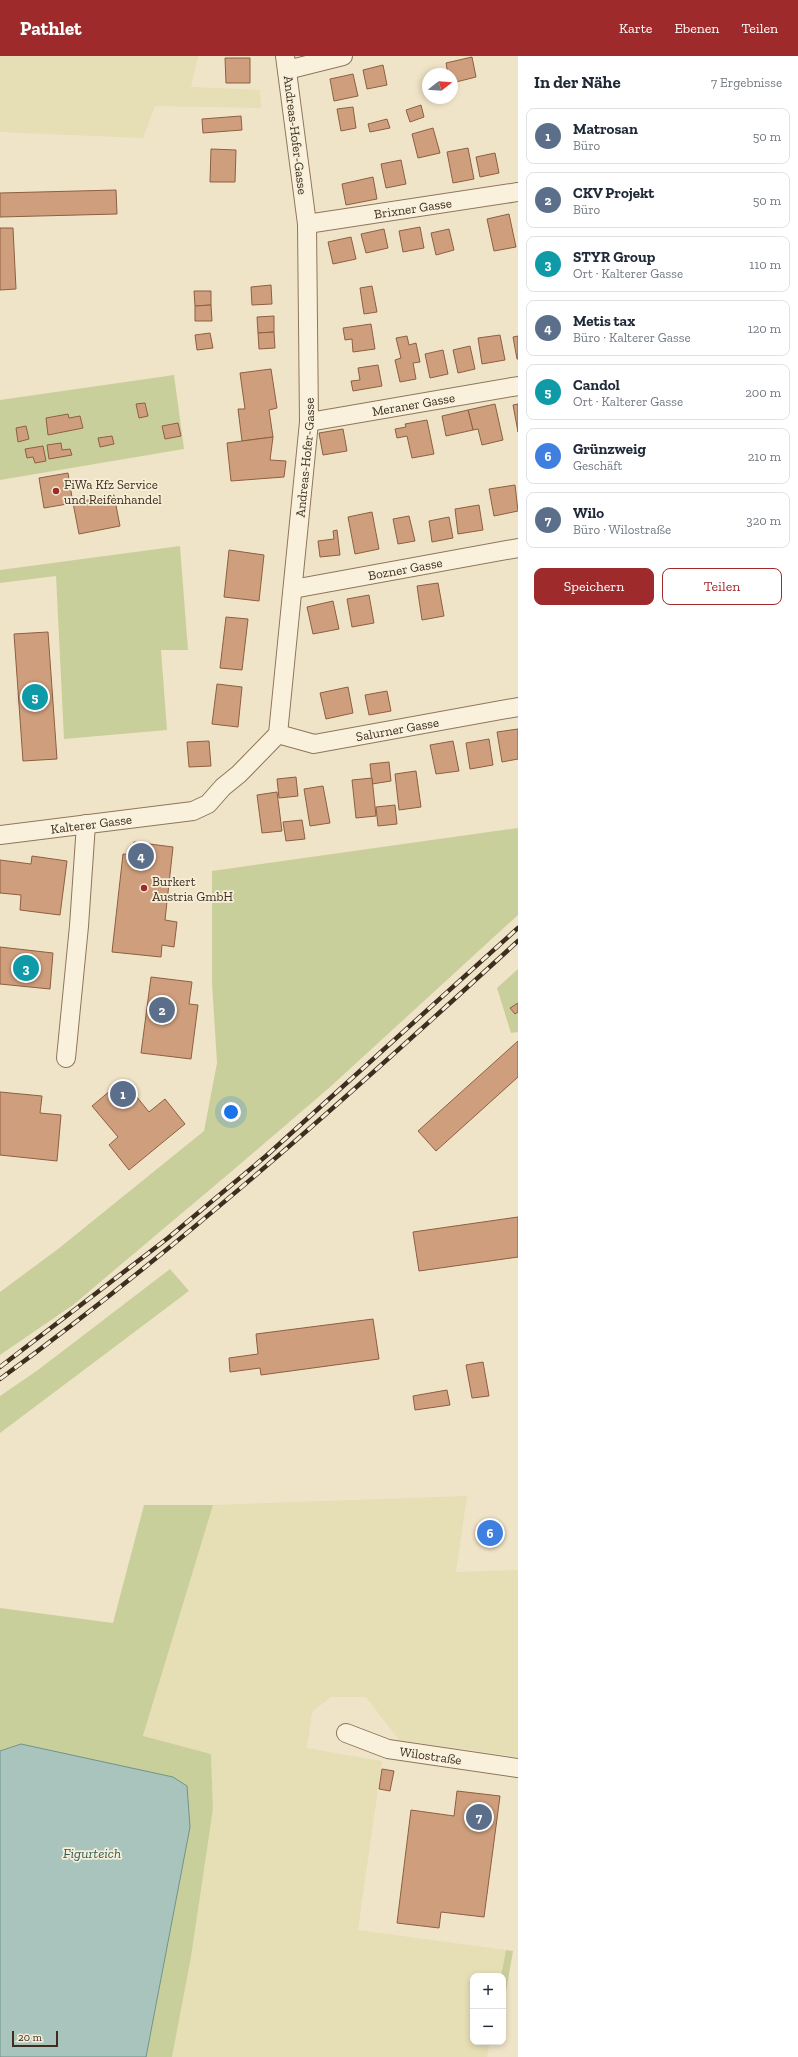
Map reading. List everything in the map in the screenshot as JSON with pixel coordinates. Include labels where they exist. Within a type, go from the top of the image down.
[{"type":"street","points":[[286,63],[343,56]]},
{"type":"street","name":"Andreas-Hofer-Gasse","points":[[278,734],[309,422],[307,224],[286,63]]},
{"type":"street","name":"Brixner Gasse","points":[[307,224],[518,192]]},
{"type":"street","name":"Meraner Gasse","points":[[309,422],[518,386]]},
{"type":"street","name":"Bozner Gasse","points":[[293,589],[518,548]]},
{"type":"street","name":"Salurner Gasse","points":[[278,734],[314,744],[518,707]]},
{"type":"street","name":"Kalterer Gasse","points":[[0,835],[183,813],[208,804],[223,787],[239,774],[278,734]]},
{"type":"street","points":[[66,1058],[79,926],[86,824]]},
{"type":"street","name":"Wilostraße","points":[[346,1733],[388,1749],[518,1768]]},
{"type":"shaded area","points":[[0,56],[198,56],[191,87],[260,90],[261,108],[155,106],[143,138],[0,132]]},
{"type":"shaded area","points":[[467,1496],[456,1572],[518,1570],[518,1757],[399,1740],[366,1697],[331,1697],[312,1712],[307,1748],[382,1761],[358,1930],[506,1950],[502,1973],[470,1973],[470,2045],[489,2045],[487,2057],[172,2057],[191,1957],[213,1809],[211,1754],[143,1737],[213,1505]]},
{"type":"green space","points":[[174,375],[184,449],[0,480],[0,400]]},
{"type":"green space","points":[[180,546],[188,650],[161,650],[167,730],[64,739],[56,576],[0,583],[0,570]]},
{"type":"green space","points":[[518,828],[518,915],[329,1088],[232,1171],[73,1305],[0,1355],[0,1292],[58,1249],[204,1131],[217,1063],[212,983],[212,871]]},
{"type":"green space","points":[[518,969],[518,1032],[511,1033],[497,988]]},
{"type":"green space","points":[[170,1269],[189,1291],[0,1433],[0,1396],[38,1370]]},
{"type":"green space","points":[[144,1505],[213,1505],[143,1736],[211,1754],[213,1809],[191,1957],[172,2057],[146,2057],[190,1827],[187,1786],[21,1744],[0,1751],[0,1608],[113,1623]]},
{"type":"green space","points":[[506,1950],[513,1951],[506,1992],[506,1973],[502,1973]]},
{"type":"water","name":"Figurteich","points":[[21,1744],[173,1777],[187,1786],[190,1827],[146,2057],[0,2057],[0,1751]]},
{"type":"building","points":[[472,57],[476,77],[458,82],[458,68],[447,68],[446,63]]},
{"type":"building","points":[[225,58],[250,58],[250,83],[226,83]]},
{"type":"building","points":[[383,65],[387,85],[367,89],[363,70]]},
{"type":"building","points":[[353,74],[358,96],[334,101],[330,79]]},
{"type":"building","points":[[421,105],[424,117],[410,122],[406,110]]},
{"type":"building","points":[[353,107],[356,128],[341,131],[337,109]]},
{"type":"building","points":[[241,116],[242,130],[203,133],[202,119]]},
{"type":"building","points":[[387,119],[390,128],[370,132],[368,124]]},
{"type":"building","points":[[433,128],[440,153],[418,158],[412,134]]},
{"type":"building","points":[[468,148],[474,179],[453,183],[447,152]]},
{"type":"building","points":[[211,149],[236,150],[235,182],[210,182]]},
{"type":"building","points":[[495,153],[499,173],[480,177],[476,157]]},
{"type":"building","points":[[401,160],[406,184],[386,188],[381,164]]},
{"type":"building","points":[[373,177],[377,199],[346,205],[342,184]]},
{"type":"building","points":[[116,190],[117,214],[0,217],[0,193]]},
{"type":"building","points":[[509,214],[516,247],[494,251],[487,219]]},
{"type":"building","points":[[420,227],[424,248],[403,252],[399,231]]},
{"type":"building","points":[[0,228],[13,228],[16,289],[0,290]]},
{"type":"building","points":[[384,229],[388,248],[366,253],[361,234]]},
{"type":"building","points":[[449,229],[454,250],[436,255],[431,233]]},
{"type":"building","points":[[351,237],[356,259],[333,264],[328,242]]},
{"type":"building","points":[[271,285],[272,304],[252,305],[251,287]]},
{"type":"building","points":[[372,286],[377,312],[364,314],[360,288]]},
{"type":"building","points":[[194,291],[211,291],[211,305],[195,306]]},
{"type":"building","points":[[211,305],[212,321],[195,321],[195,306]]},
{"type":"building","points":[[274,316],[274,332],[258,333],[257,317]]},
{"type":"building","points":[[371,324],[375,349],[353,352],[352,339],[345,340],[343,328]]},
{"type":"building","points":[[274,332],[275,348],[259,349],[258,333]]},
{"type":"building","points":[[210,333],[213,348],[197,350],[195,335]]},
{"type":"building","points":[[500,335],[505,360],[482,364],[478,338]]},
{"type":"building","points":[[407,336],[409,345],[416,343],[420,362],[413,363],[416,379],[400,382],[395,360],[401,358],[396,338]]},
{"type":"building","points":[[518,336],[518,359],[517,359],[513,337]]},
{"type":"building","points":[[470,346],[475,369],[458,373],[453,350]]},
{"type":"building","points":[[443,350],[448,374],[430,378],[425,354]]},
{"type":"building","points":[[378,365],[382,386],[353,391],[351,381],[360,380],[358,368]]},
{"type":"building","points":[[271,369],[277,408],[269,410],[273,437],[242,441],[238,409],[245,409],[240,373]]},
{"type":"building","points":[[145,403],[148,416],[139,418],[136,404]]},
{"type":"building","points":[[495,404],[503,440],[482,445],[478,429],[473,430],[468,410]]},
{"type":"building","points":[[518,404],[518,432],[513,405]]},
{"type":"building","points":[[468,410],[473,430],[446,436],[442,416]]},
{"type":"building","points":[[68,414],[69,418],[80,416],[83,428],[48,435],[46,418]]},
{"type":"building","points":[[427,420],[434,454],[412,458],[407,436],[397,438],[395,429],[406,427],[405,424]]},
{"type":"building","points":[[178,423],[181,436],[165,439],[162,426]]},
{"type":"building","points":[[26,426],[29,439],[18,442],[16,428]]},
{"type":"building","points":[[343,429],[347,451],[323,455],[319,433]]},
{"type":"building","points":[[112,436],[114,444],[100,447],[98,438]]},
{"type":"building","points":[[273,437],[270,460],[286,461],[284,477],[231,481],[227,443]]},
{"type":"building","points":[[61,443],[62,450],[70,449],[72,455],[49,459],[47,445]]},
{"type":"building","points":[[43,446],[46,461],[35,463],[33,457],[27,458],[25,449]]},
{"type":"building","name":"FiWa Kfz Service und Reifenhandel","points":[[68,473],[73,503],[44,508],[39,478]]},
{"type":"building","points":[[515,485],[518,511],[494,516],[489,489]]},
{"type":"building","points":[[114,495],[120,526],[79,534],[73,503]]},
{"type":"building","points":[[479,505],[483,530],[458,534],[455,509]]},
{"type":"building","points":[[372,512],[379,549],[355,554],[348,517]]},
{"type":"building","points":[[409,516],[415,541],[398,544],[393,519]]},
{"type":"building","points":[[449,517],[453,538],[432,542],[429,521]]},
{"type":"building","points":[[337,530],[340,555],[320,557],[318,541],[334,539],[333,531]]},
{"type":"building","points":[[229,550],[264,555],[259,601],[224,597]]},
{"type":"building","points":[[438,583],[444,616],[422,620],[417,586]]},
{"type":"building","points":[[369,595],[374,623],[352,627],[347,599]]},
{"type":"building","points":[[333,601],[339,629],[313,634],[307,607]]},
{"type":"building","points":[[226,617],[248,619],[242,670],[220,668]]},
{"type":"building","points":[[48,632],[57,759],[23,761],[14,634]]},
{"type":"building","points":[[217,684],[242,687],[238,727],[212,724]]},
{"type":"building","points":[[348,687],[353,713],[326,719],[320,693]]},
{"type":"building","points":[[387,691],[391,711],[369,715],[365,695]]},
{"type":"building","points":[[518,729],[518,759],[502,762],[497,732]]},
{"type":"building","points":[[489,739],[493,765],[470,769],[466,743]]},
{"type":"building","points":[[209,741],[211,766],[189,767],[187,742]]},
{"type":"building","points":[[453,741],[459,771],[436,774],[430,745]]},
{"type":"building","points":[[389,762],[391,781],[372,784],[370,764]]},
{"type":"building","points":[[416,771],[421,807],[399,810],[395,774]]},
{"type":"building","points":[[296,777],[298,796],[279,798],[277,779]]},
{"type":"building","points":[[372,778],[376,816],[356,818],[352,780]]},
{"type":"building","points":[[323,786],[330,823],[310,826],[304,789]]},
{"type":"building","points":[[277,792],[282,831],[262,833],[257,795]]},
{"type":"building","points":[[395,805],[397,824],[378,826],[376,807]]},
{"type":"building","points":[[302,820],[305,839],[286,841],[283,822]]},
{"type":"building","name":"Burkert Austria GmbH","points":[[134,842],[173,847],[165,920],[177,922],[174,947],[162,945],[161,957],[112,952],[123,854],[132,855]]},
{"type":"building","points":[[32,856],[67,861],[60,915],[20,910],[21,895],[0,893],[0,860],[31,864]]},
{"type":"building","points":[[0,947],[53,953],[50,989],[0,984]]},
{"type":"building","points":[[151,977],[192,982],[189,1004],[198,1005],[191,1059],[141,1053]]},
{"type":"building","points":[[518,1003],[518,1012],[515,1014],[510,1008]]},
{"type":"building","points":[[518,1041],[518,1077],[436,1151],[418,1131]]},
{"type":"building","points":[[123,1080],[149,1112],[165,1099],[185,1124],[129,1170],[109,1145],[118,1137],[92,1106]]},
{"type":"building","points":[[0,1092],[42,1096],[40,1113],[61,1115],[57,1161],[0,1155]]},
{"type":"building","points":[[518,1217],[518,1257],[419,1271],[413,1232]]},
{"type":"building","points":[[373,1319],[379,1359],[261,1375],[260,1368],[230,1372],[229,1358],[258,1354],[256,1334]]},
{"type":"building","points":[[483,1362],[489,1396],[472,1398],[466,1365]]},
{"type":"building","points":[[447,1390],[450,1405],[415,1410],[413,1396]]},
{"type":"building","points":[[382,1769],[394,1771],[390,1791],[379,1789]]},
{"type":"building","points":[[457,1791],[500,1796],[484,1917],[441,1912],[439,1928],[397,1923],[411,1810],[454,1816]]},
{"type":"railway","points":[[0,1367],[168,1238],[266,1156],[518,928]]},
{"type":"railway","points":[[0,1379],[135,1276],[200,1222],[329,1111],[518,941]]},
{"type":"place","name":"FiWa Kfz Service und Reifenhandel","points":[[56,491]]},
{"type":"place","name":"Candol","points":[[35,697]]},
{"type":"place","name":"Metis tax","points":[[141,856]]},
{"type":"place","name":"Burkert Austria GmbH","points":[[144,888]]},
{"type":"place","name":"STYR Group","points":[[26,968]]},
{"type":"place","name":"CKV Projekt","points":[[162,1010]]},
{"type":"place","name":"Matrosan","points":[[123,1094]]},
{"type":"place","name":"Grünzweig","points":[[490,1533]]},
{"type":"place","name":"Wilo","points":[[479,1817]]}]
